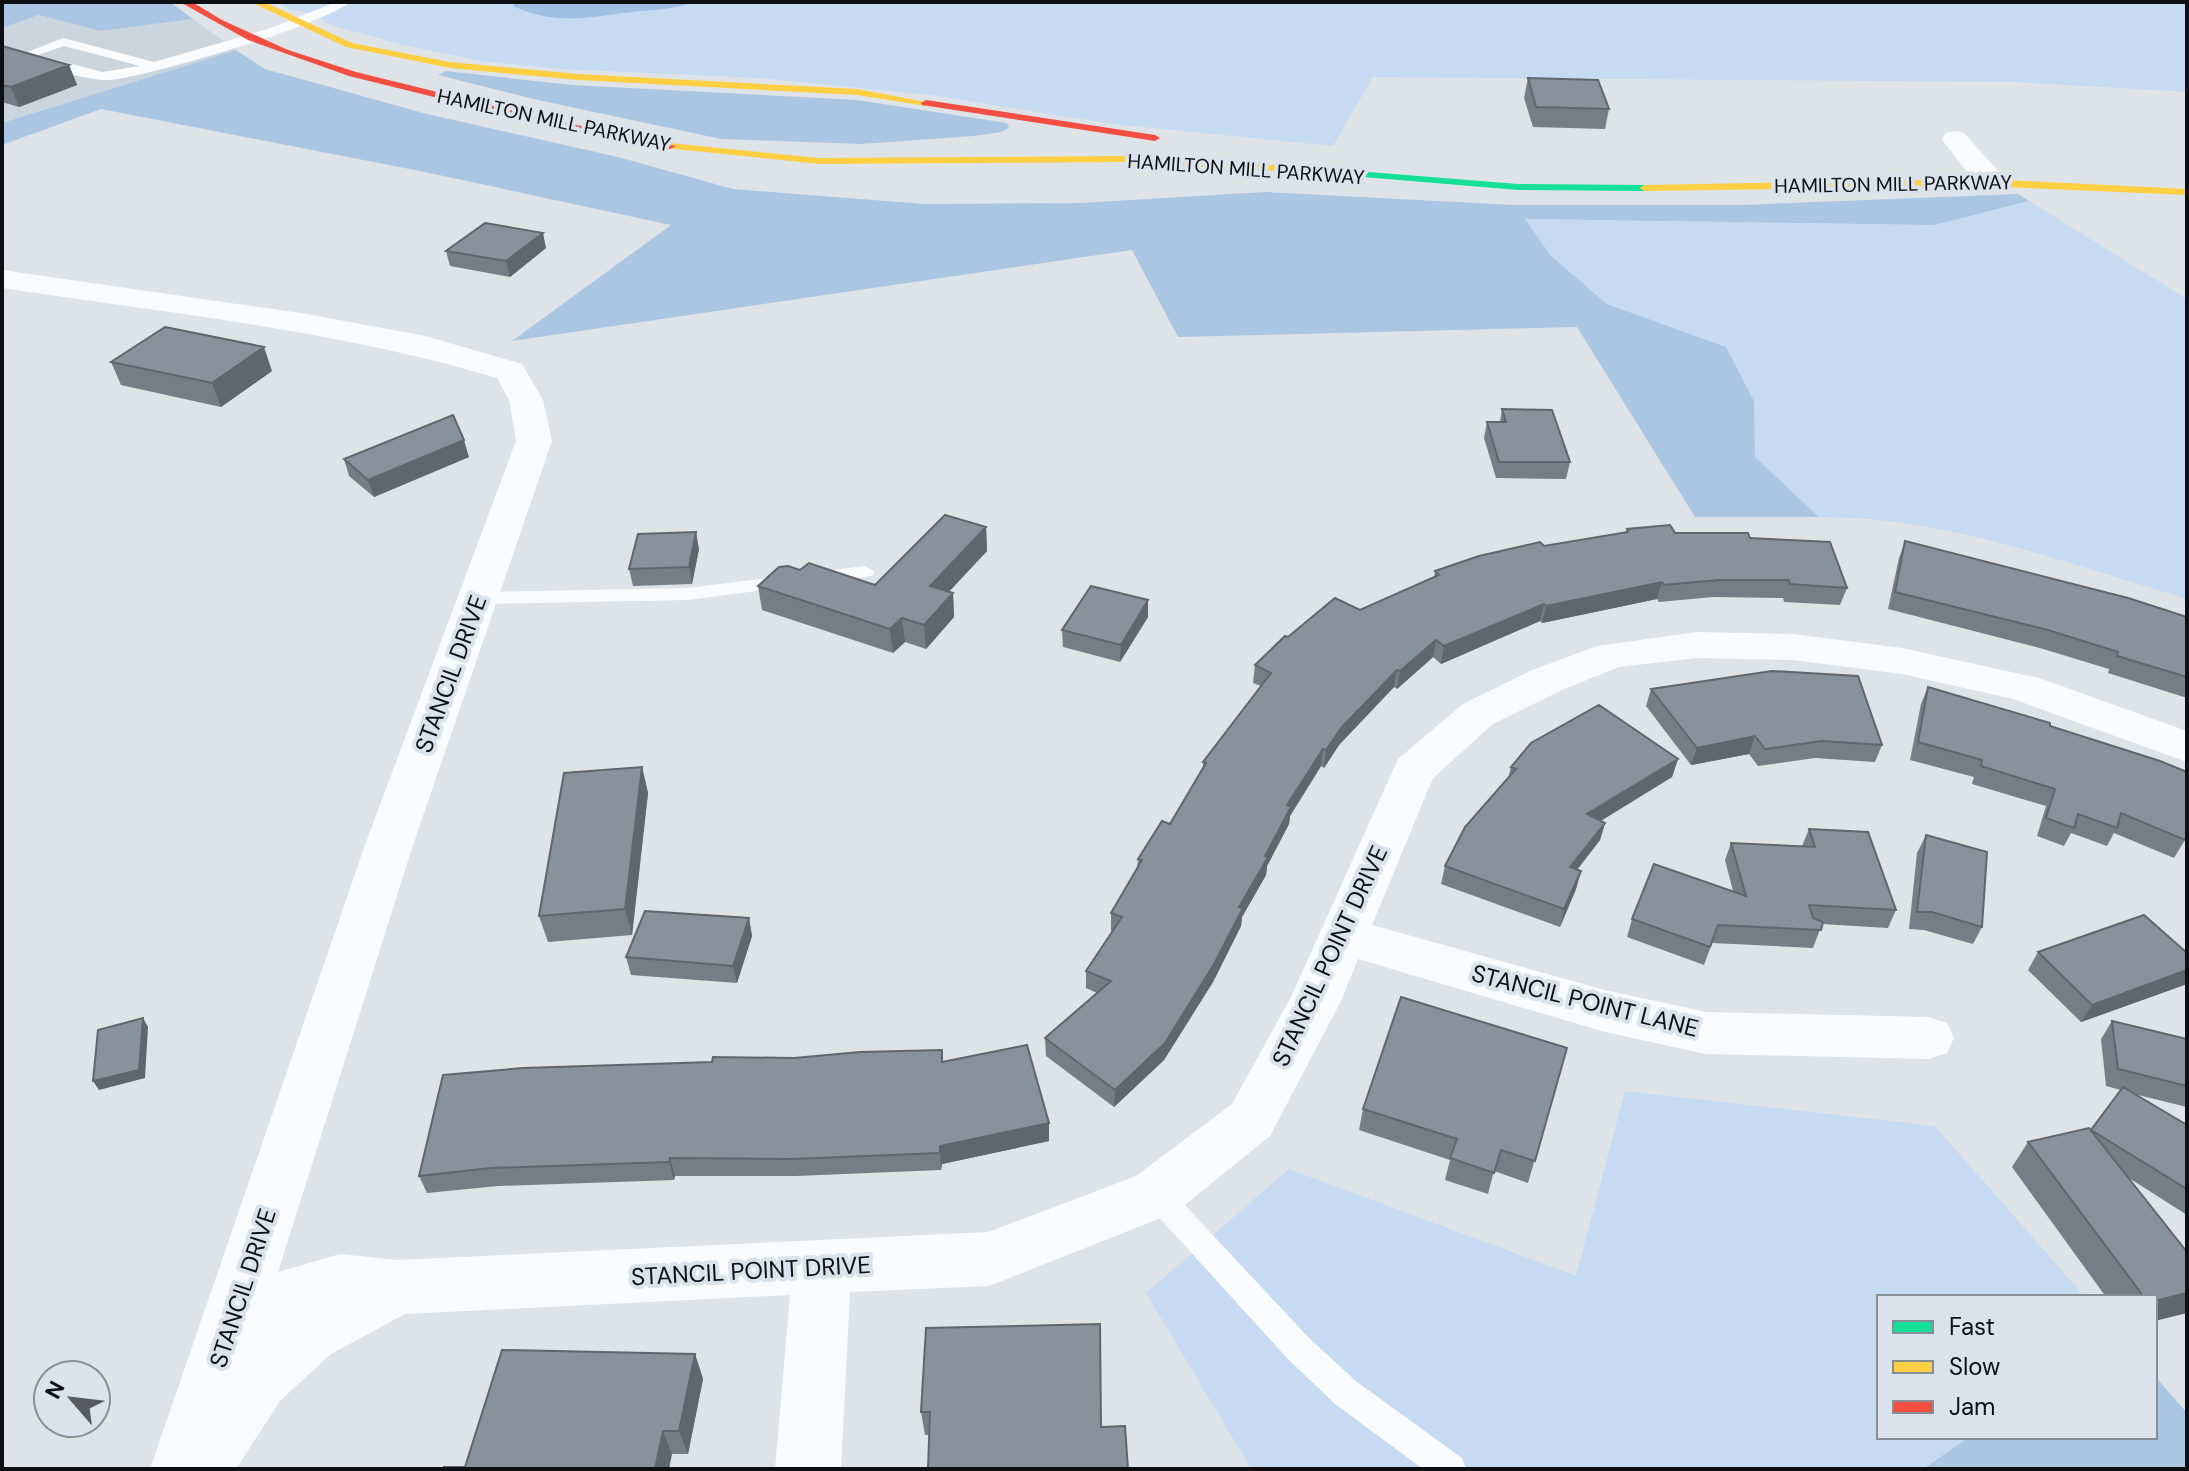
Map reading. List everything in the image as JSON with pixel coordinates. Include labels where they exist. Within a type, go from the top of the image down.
[{"type":"street","name":"HAMILTON MILL PARKWAY","points":[[185,2],[282,55],[327,69],[649,145],[771,158],[1173,160],[1453,185],[1562,188],[1716,188],[1976,160],[2060,182],[2187,192]]},
{"type":"street","name":"HAMILTON MILL PARKWAY","points":[[256,2],[349,45],[450,65],[578,77],[857,92],[1166,139]]},
{"type":"street","name":"HAMILTON MILL PARKWAY","points":[[1288,150],[1456,165],[1583,172],[1693,168]]},
{"type":"street","name":"STANCIL DRIVE","points":[[2,279],[307,324],[425,346],[510,371],[526,400],[534,441],[389,845],[183,1469]]},
{"type":"street","name":"STANCIL POINT DRIVE","points":[[227,1336],[297,1292],[340,1281],[398,1287],[989,1259],[1156,1194],[1251,1120],[1315,1001],[1414,770],[1478,714],[1545,681],[1612,655],[1697,645],[1793,647],[1902,661],[2024,688],[2187,747]]},
{"type":"street","name":"STANCIL POINT LANE","points":[[1343,936],[1605,1011],[1706,1033],[1928,1038]]},
{"type":"street","points":[[808,1469],[822,1267]]},
{"type":"street","name":"STANCIL POINT DRIVE","points":[[199,1469],[258,1380],[309,1334],[398,1287]]},
{"type":"lane","points":[[151,65],[63,42],[26,55],[40,64],[107,76],[151,65],[300,23],[338,9],[344,2]]},
{"type":"lane","points":[[61,75],[71,77],[96,73]]},
{"type":"lane","points":[[478,598],[688,594],[865,572]]},
{"type":"lane","points":[[1156,1194],[1298,1348],[1346,1393],[1450,1469]]},
{"type":"shaded area","points":[[2,2],[170,2],[193,19],[100,31],[39,15],[2,28]]},
{"type":"shaded area","points":[[277,2],[2187,2],[2187,92],[2014,82],[1373,77],[1333,146],[1113,124],[930,95],[759,78],[561,69],[481,61],[403,45],[334,26]]},
{"type":"shaded area","points":[[517,2],[695,2],[678,7],[587,18],[558,18],[513,6]]},
{"type":"shaded area","points":[[39,15],[100,31],[193,19],[236,50],[2,123],[2,28]]},
{"type":"shaded area","points":[[236,50],[265,69],[427,114],[618,157],[733,189],[924,204],[1080,203],[1265,192],[1514,205],[1743,205],[2018,194],[2029,201],[1935,225],[1525,219],[1551,256],[1607,304],[1726,347],[1754,401],[1755,457],[1819,517],[1695,517],[1577,327],[1178,337],[1132,250],[512,341],[671,225],[420,171],[101,109],[2,145],[2,123]]},
{"type":"shaded area","points":[[446,71],[572,85],[857,100],[1007,123],[1009,128],[974,136],[861,144],[721,139],[438,75]]},
{"type":"shaded area","points":[[2029,201],[2187,299],[2187,599],[2051,557],[1959,533],[1913,524],[1819,517],[1755,457],[1754,401],[1726,347],[1607,304],[1551,256],[1524,219],[1935,225]]},
{"type":"shaded area","points":[[1625,1091],[1935,1126],[2083,1295],[1877,1295],[1877,1439],[1966,1439],[1923,1469],[1251,1469],[1146,1293],[1289,1169],[1576,1276]]},
{"type":"shaded area","points":[[2157,1378],[2187,1413],[2187,1469],[1923,1469],[1966,1439],[2157,1439]]},
{"type":"building","points":[[2,46],[69,65],[11,87],[2,85]]},
{"type":"building","points":[[1528,78],[1598,80],[1609,109],[1536,107]]},
{"type":"building","points":[[485,223],[543,233],[506,261],[446,251]]},
{"type":"building","points":[[165,327],[264,347],[212,383],[111,362]]},
{"type":"building","points":[[1502,409],[1552,410],[1570,462],[1499,462],[1487,422],[1506,422]]},
{"type":"building","points":[[453,415],[464,440],[368,480],[344,459]]},
{"type":"building","points":[[945,515],[986,527],[930,586],[953,593],[924,625],[902,618],[890,629],[758,586],[779,567],[800,570],[809,563],[875,585]]},
{"type":"building","points":[[1670,525],[1675,533],[1748,533],[1750,538],[1830,542],[1847,588],[1790,584],[1789,580],[1718,580],[1664,585],[1662,582],[1544,604],[1444,646],[1436,640],[1400,671],[1397,670],[1342,727],[1326,750],[1323,749],[1287,805],[1291,807],[1265,856],[1268,857],[1239,907],[1243,908],[1214,964],[1165,1043],[1115,1090],[1045,1038],[1111,981],[1086,971],[1122,917],[1111,913],[1142,860],[1138,859],[1162,821],[1170,824],[1206,763],[1203,762],[1271,673],[1255,665],[1285,636],[1288,637],[1335,598],[1360,610],[1439,575],[1435,571],[1479,556],[1540,542],[1544,546],[1628,532],[1627,529]]},
{"type":"building","points":[[696,532],[689,567],[629,569],[638,534]]},
{"type":"building","points":[[1905,541],[2128,598],[2187,617],[2187,677],[2117,656],[2118,652],[2048,630],[1895,592]]},
{"type":"building","points":[[1091,586],[1148,600],[1121,645],[1062,630]]},
{"type":"building","points":[[1772,671],[1858,676],[1882,745],[1822,741],[1765,749],[1755,736],[1697,748],[1651,689]]},
{"type":"building","points":[[1928,687],[2050,723],[2050,726],[2187,772],[2185,840],[2121,813],[2117,828],[2078,814],[2074,828],[2046,818],[2055,789],[1981,766],[1982,760],[1918,742]]},
{"type":"building","points":[[1599,705],[1678,759],[1587,814],[1605,823],[1570,867],[1581,871],[1564,909],[1445,866],[1465,827],[1516,769],[1511,767],[1531,743]]},
{"type":"building","points":[[642,767],[625,909],[539,916],[564,773]]},
{"type":"building","points":[[1809,829],[1868,832],[1896,910],[1809,905],[1813,918],[1823,922],[1821,930],[1718,925],[1710,947],[1632,919],[1654,864],[1746,896],[1731,843],[1815,847]]},
{"type":"building","points":[[1926,835],[1987,852],[1982,927],[1932,912],[1917,912]]},
{"type":"building","points":[[645,911],[749,918],[733,966],[626,957]]},
{"type":"building","points":[[2144,915],[2187,953],[2187,970],[2092,1005],[2038,952]]},
{"type":"building","points":[[1401,997],[1567,1048],[1535,1161],[1501,1150],[1494,1173],[1450,1158],[1457,1139],[1363,1109]]},
{"type":"building","points":[[143,1018],[139,1070],[93,1081],[98,1030]]},
{"type":"building","points":[[2112,1021],[2187,1039],[2187,1086],[2118,1069]]},
{"type":"building","points":[[1027,1045],[1049,1123],[940,1146],[940,1153],[792,1159],[670,1158],[669,1162],[491,1168],[419,1176],[443,1075],[523,1068],[712,1062],[713,1057],[794,1058],[860,1052],[942,1050],[942,1062]]},
{"type":"building","points":[[2123,1087],[2187,1125],[2187,1189],[2091,1130]]},
{"type":"building","points":[[2089,1128],[2187,1252],[2187,1293],[2157,1300],[2157,1295],[2143,1295],[2028,1142]]},
{"type":"building","points":[[1100,1324],[1101,1427],[1125,1426],[1128,1469],[928,1469],[930,1412],[921,1412],[926,1328]]},
{"type":"building","points":[[502,1350],[695,1354],[679,1431],[663,1431],[655,1469],[444,1469],[465,1467]]},
{"type":"traffic: fast","points":[[1307,170],[1518,187],[1645,188]]},
{"type":"traffic: slow","points":[[256,2],[349,45],[450,65],[578,77],[857,92],[926,103]]},
{"type":"traffic: slow","points":[[670,146],[819,161],[1122,159],[1307,170]]},
{"type":"traffic: slow","points":[[1645,188],[1984,182],[2187,192]]},
{"type":"traffic: jam","points":[[185,2],[252,38],[318,64],[564,126],[670,146]]},
{"type":"traffic: jam","points":[[926,103],[1155,138]]}]
